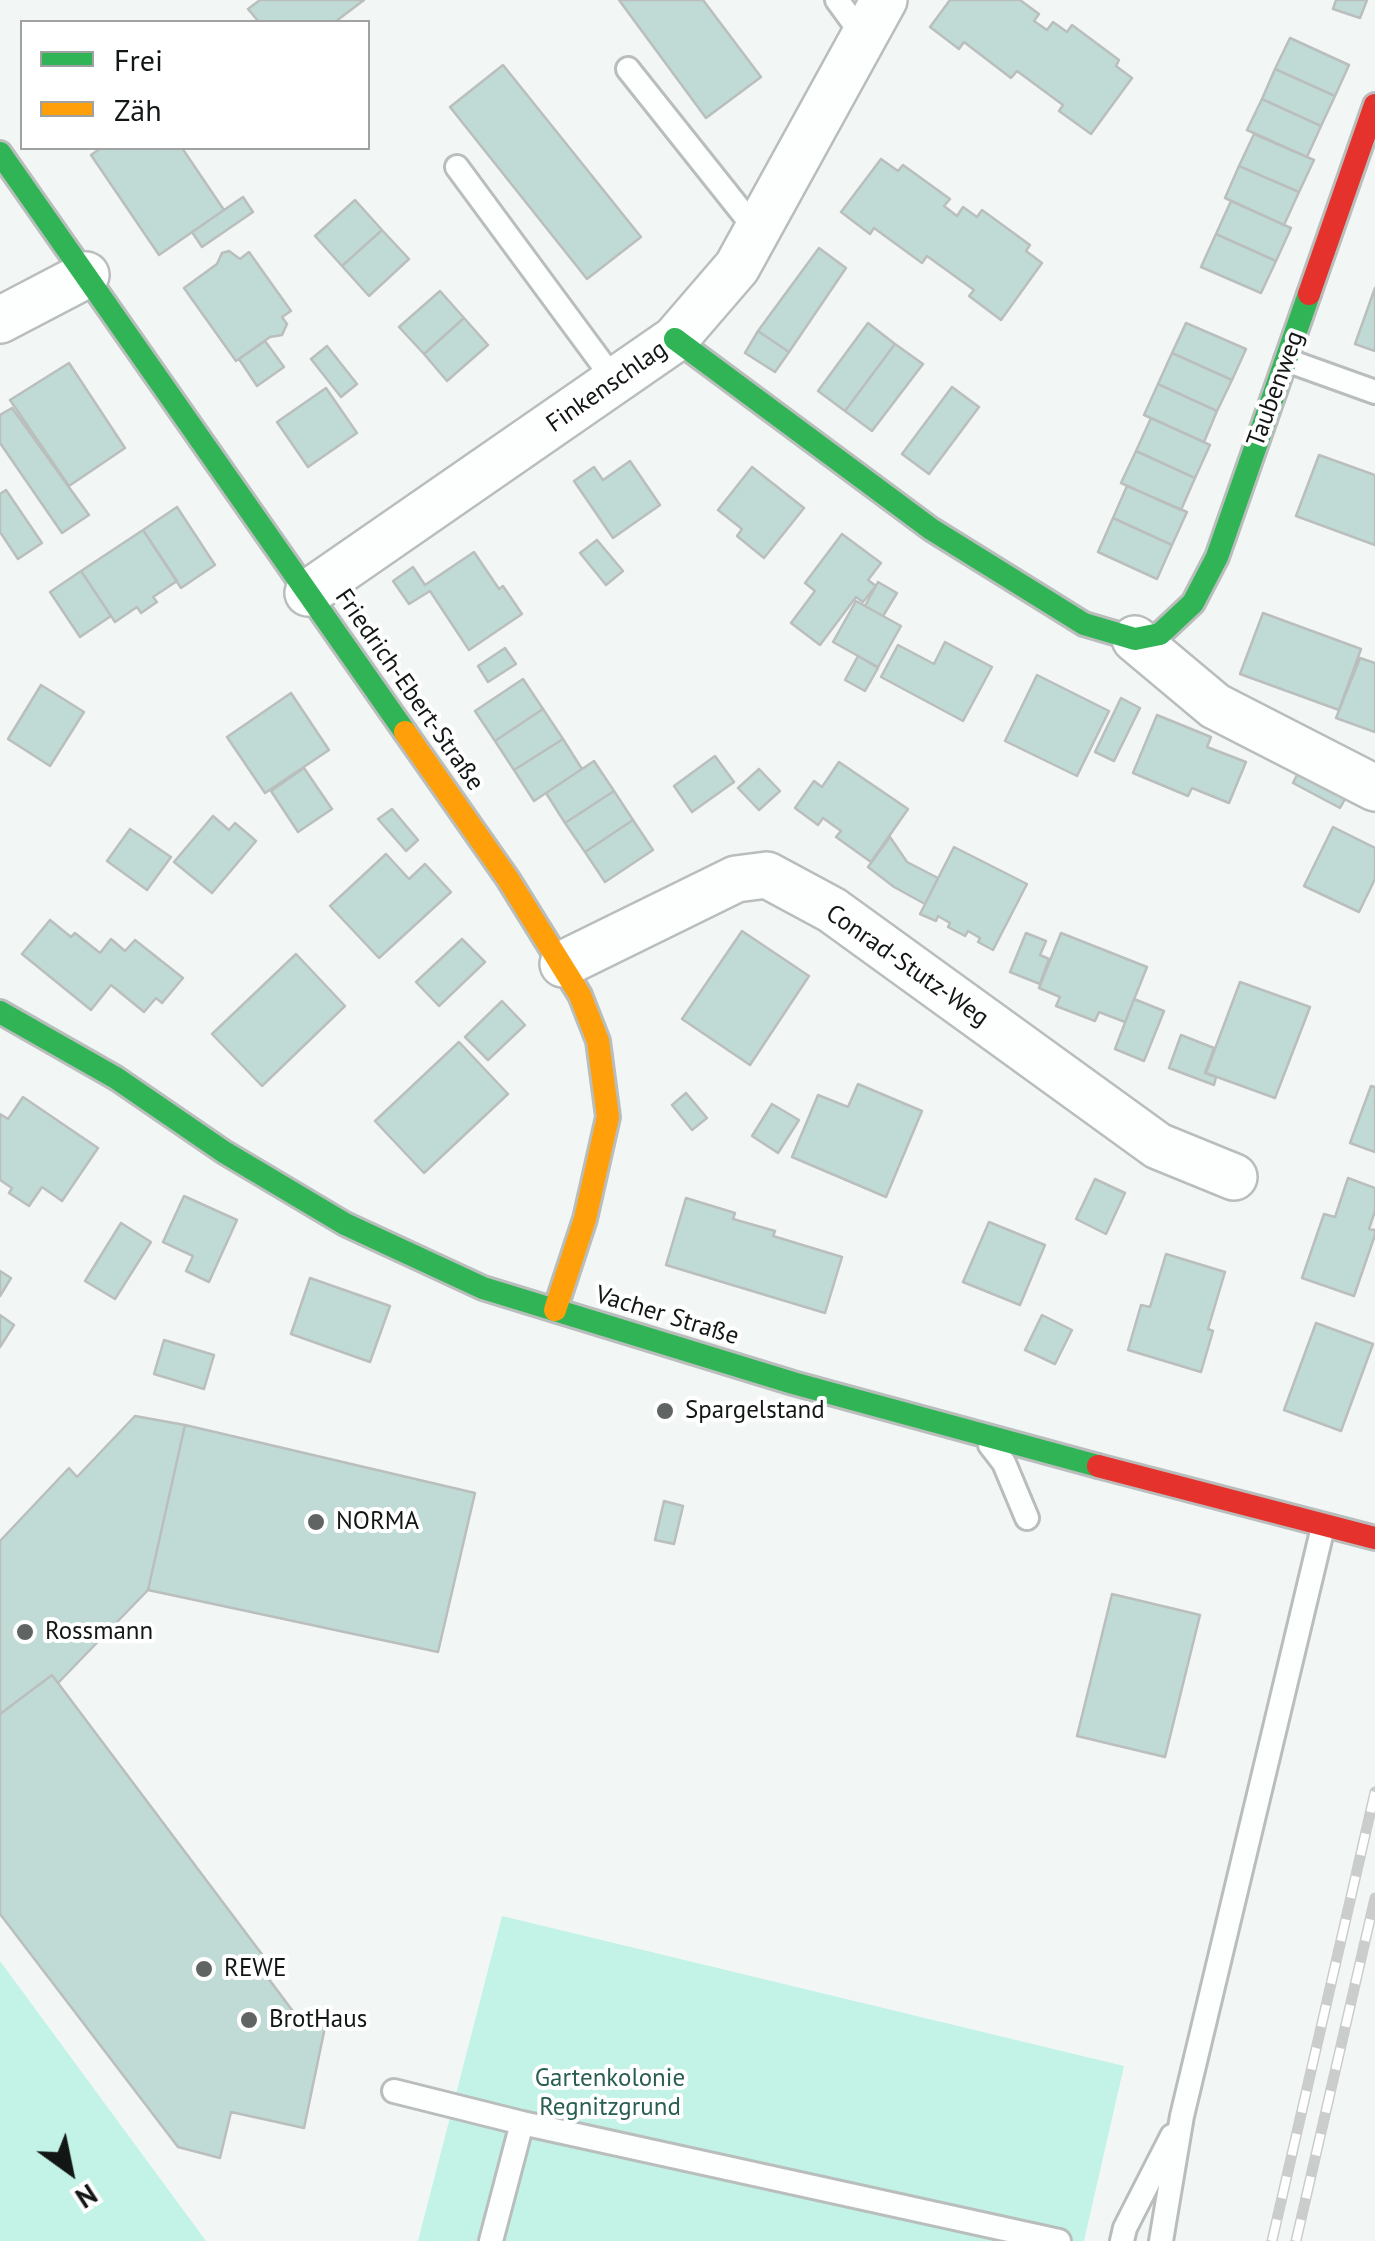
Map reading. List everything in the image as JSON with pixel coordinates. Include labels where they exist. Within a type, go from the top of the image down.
[{"type":"street","name":"Finkenschlag","points":[[308,593],[676,339],[736,267],[874,18]]},
{"type":"street","name":"Taubenweg","points":[[1135,639],[1160,634],[1193,602],[1217,557],[1375,106]]},
{"type":"street","name":"Friedrich-Ebert-Straße","points":[[0,153],[497,863],[580,995],[598,1041],[608,1117],[584,1220],[555,1310]]},
{"type":"street","points":[[0,320],[86,274]]},
{"type":"street","points":[[676,339],[931,529],[1084,624],[1135,639],[1214,706],[1375,788]]},
{"type":"street","name":"Conrad-Stutz-Weg","points":[[563,964],[736,879],[767,875],[832,910],[1158,1146],[1234,1177]]},
{"type":"street","name":"Vacher Straße","points":[[0,1012],[116,1078],[224,1152],[346,1224],[483,1288],[793,1383],[1375,1538]]},
{"type":"lane","points":[[836,0],[874,18]]},
{"type":"lane","points":[[628,69],[757,231]]},
{"type":"lane","points":[[457,167],[615,381]]},
{"type":"lane","points":[[1286,360],[1375,392]]},
{"type":"lane","points":[[982,1434],[1004,1464],[1026,1518]]},
{"type":"lane","points":[[1161,2241],[1182,2116],[1323,1527]]},
{"type":"lane","points":[[394,2091],[522,2123],[1060,2241]]},
{"type":"lane","points":[[1122,2241],[1182,2116]]},
{"type":"lane","points":[[491,2241],[522,2123]]},
{"type":"green space","name":"Gartenkolonie Regnitzgrund","points":[[502,1916],[1124,2066],[1084,2241],[418,2241]]},
{"type":"green space","points":[[0,1961],[206,2241],[0,2241]]},
{"type":"building","points":[[260,0],[364,0],[338,20],[257,20],[248,9]]},
{"type":"building","points":[[619,0],[703,0],[761,77],[706,118]]},
{"type":"building","points":[[950,0],[1020,0],[1039,14],[1034,21],[1047,30],[1053,22],[1067,32],[1072,25],[1119,60],[1116,66],[1132,78],[1091,134],[1059,111],[1063,105],[1017,71],[1011,78],[964,42],[959,49],[930,27]]},
{"type":"building","points":[[1336,0],[1367,0],[1360,18],[1333,9]]},
{"type":"building","points":[[1290,38],[1349,65],[1335,96],[1275,69]]},
{"type":"building","points":[[503,65],[641,237],[587,279],[450,107]]},
{"type":"building","points":[[1275,69],[1335,96],[1321,126],[1262,99]]},
{"type":"building","points":[[1262,99],[1321,126],[1307,157],[1247,130]]},
{"type":"building","points":[[1254,134],[1314,160],[1299,192],[1239,166]]},
{"type":"building","points":[[98,150],[183,150],[224,210],[159,255],[91,155]]},
{"type":"building","points":[[881,159],[898,171],[903,165],[950,199],[944,206],[957,216],[963,207],[977,217],[982,210],[1030,245],[1026,251],[1042,263],[1001,320],[969,296],[974,290],[927,256],[922,263],[874,228],[870,234],[841,212]]},
{"type":"building","points":[[1239,166],[1299,192],[1284,225],[1225,198]]},
{"type":"building","points":[[243,197],[253,212],[202,247],[192,232]]},
{"type":"building","points":[[355,200],[382,230],[342,266],[315,236]]},
{"type":"building","points":[[1231,201],[1291,228],[1276,261],[1216,234]]},
{"type":"building","points":[[382,230],[409,259],[369,296],[342,266]]},
{"type":"building","points":[[1216,234],[1276,261],[1261,293],[1201,267]]},
{"type":"building","points":[[819,248],[846,268],[789,352],[758,331]]},
{"type":"building","points":[[229,251],[240,259],[249,252],[291,311],[282,317],[287,324],[282,335],[270,337],[236,361],[184,288]]},
{"type":"building","points":[[1375,288],[1375,351],[1355,344]]},
{"type":"building","points":[[440,291],[464,318],[424,354],[399,327]]},
{"type":"building","points":[[464,318],[488,345],[447,381],[424,354]]},
{"type":"building","points":[[868,323],[895,344],[845,411],[818,391]]},
{"type":"building","points":[[1186,323],[1246,349],[1232,380],[1172,353]]},
{"type":"building","points":[[758,331],[789,352],[775,372],[745,353]]},
{"type":"building","points":[[265,341],[284,367],[257,386],[239,359]]},
{"type":"building","points":[[895,344],[923,364],[872,431],[845,411]]},
{"type":"building","points":[[327,346],[357,384],[341,397],[311,359]]},
{"type":"building","points":[[1172,353],[1232,380],[1217,411],[1158,384]]},
{"type":"building","points":[[69,363],[125,448],[69,486],[10,400]]},
{"type":"building","points":[[1158,384],[1217,411],[1204,442],[1144,415]]},
{"type":"building","points":[[952,387],[979,407],[929,474],[902,454]]},
{"type":"building","points":[[326,388],[357,433],[308,467],[277,422]]},
{"type":"building","points":[[12,408],[89,515],[62,533],[0,443],[0,415]]},
{"type":"building","points":[[1151,418],[1210,445],[1195,478],[1136,451]]},
{"type":"building","points":[[1136,451],[1195,478],[1181,510],[1121,483]]},
{"type":"building","points":[[1319,455],[1375,475],[1375,545],[1296,516]]},
{"type":"building","points":[[630,461],[660,505],[613,538],[574,481],[594,467],[603,480]]},
{"type":"building","points":[[752,467],[804,508],[764,558],[737,536],[742,529],[718,510]]},
{"type":"building","points":[[1127,486],[1187,512],[1172,545],[1113,518]]},
{"type":"building","points":[[6,490],[42,543],[18,559],[0,532],[0,494]]},
{"type":"building","points":[[177,507],[215,565],[181,588],[143,530]]},
{"type":"building","points":[[1113,518],[1172,545],[1157,579],[1098,552]]},
{"type":"building","points":[[143,530],[177,581],[153,597],[157,602],[141,613],[137,607],[115,622],[81,571]]},
{"type":"building","points":[[842,534],[881,563],[868,580],[876,586],[863,602],[856,597],[820,645],[791,623],[815,591],[805,583]]},
{"type":"building","points":[[597,540],[623,571],[606,585],[580,553]]},
{"type":"building","points":[[474,552],[522,614],[469,650],[430,591],[409,604],[393,581],[413,567],[425,585]]},
{"type":"building","points":[[81,571],[111,616],[80,637],[50,592]]},
{"type":"building","points":[[878,582],[897,593],[883,616],[865,606]]},
{"type":"building","points":[[856,601],[901,626],[878,667],[833,642]]},
{"type":"building","points":[[1263,613],[1361,649],[1339,710],[1240,674]]},
{"type":"building","points":[[945,642],[992,667],[963,721],[881,677],[898,645],[934,664]]},
{"type":"building","points":[[505,648],[516,664],[488,682],[478,666]]},
{"type":"building","points":[[858,656],[878,668],[865,691],[845,680]]},
{"type":"building","points":[[1360,658],[1375,663],[1375,732],[1336,718]]},
{"type":"building","points":[[1037,675],[1109,711],[1077,776],[1005,741]]},
{"type":"building","points":[[523,679],[543,709],[495,741],[475,711]]},
{"type":"building","points":[[41,685],[84,712],[50,766],[8,739]]},
{"type":"building","points":[[291,693],[329,750],[265,793],[227,737]]},
{"type":"building","points":[[1121,698],[1140,708],[1114,761],[1095,752]]},
{"type":"building","points":[[543,709],[563,739],[514,770],[495,741]]},
{"type":"building","points":[[1157,715],[1211,737],[1207,747],[1246,762],[1229,803],[1192,788],[1188,796],[1133,773]]},
{"type":"building","points":[[563,739],[582,769],[534,801],[514,770]]},
{"type":"building","points":[[715,756],[734,782],[692,812],[674,786]]},
{"type":"building","points":[[594,761],[614,791],[565,823],[546,793]]},
{"type":"building","points":[[839,762],[908,809],[871,862],[836,837],[841,831],[823,818],[818,825],[795,808],[814,781],[822,787]]},
{"type":"building","points":[[1302,765],[1350,790],[1340,808],[1293,783]]},
{"type":"building","points":[[304,768],[332,809],[298,832],[271,791]]},
{"type":"building","points":[[759,769],[780,791],[759,810],[738,788]]},
{"type":"building","points":[[614,791],[633,820],[585,852],[565,823]]},
{"type":"building","points":[[392,809],[418,840],[406,851],[378,819]]},
{"type":"building","points":[[213,816],[229,830],[235,823],[256,841],[212,893],[174,862]]},
{"type":"building","points":[[633,820],[653,850],[605,882],[585,852]]},
{"type":"building","points":[[1333,827],[1375,848],[1375,879],[1359,912],[1304,886]]},
{"type":"building","points":[[130,829],[171,857],[147,890],[107,861]]},
{"type":"building","points":[[890,837],[907,862],[938,878],[925,904],[868,867]]},
{"type":"building","points":[[954,847],[1027,884],[993,950],[968,931],[965,936],[948,927],[950,923],[938,916],[936,921],[920,914]]},
{"type":"building","points":[[386,854],[409,879],[425,864],[451,892],[379,958],[330,906]]},
{"type":"building","points":[[50,920],[100,953],[111,939],[125,951],[135,940],[183,978],[162,1003],[156,998],[144,1012],[111,985],[91,1010],[22,954]]},
{"type":"building","points":[[742,931],[809,976],[750,1065],[682,1019]]},
{"type":"building","points":[[1026,933],[1046,941],[1040,955],[1049,959],[1040,984],[1010,972]]},
{"type":"building","points":[[1061,933],[1147,967],[1125,1022],[1099,1012],[1095,1021],[1056,1006],[1060,997],[1039,988]]},
{"type":"building","points":[[462,939],[485,962],[439,1006],[416,982]]},
{"type":"building","points":[[296,954],[345,1006],[262,1086],[212,1034]]},
{"type":"building","points":[[1240,982],[1310,1007],[1275,1098],[1206,1073]]},
{"type":"building","points":[[1134,999],[1164,1011],[1144,1061],[1115,1049]]},
{"type":"building","points":[[502,1001],[525,1025],[488,1060],[465,1037]]},
{"type":"building","points":[[1181,1035],[1214,1048],[1205,1073],[1216,1077],[1214,1085],[1169,1068]]},
{"type":"building","points":[[459,1042],[508,1094],[424,1173],[375,1121]]},
{"type":"building","points":[[858,1084],[922,1111],[886,1197],[792,1157],[818,1095],[848,1107]]},
{"type":"building","points":[[1371,1086],[1375,1087],[1375,1152],[1350,1143]]},
{"type":"building","points":[[686,1093],[707,1118],[692,1130],[672,1105]]},
{"type":"building","points":[[23,1097],[98,1148],[62,1201],[42,1187],[29,1206],[9,1193],[12,1188],[0,1180],[0,1114],[8,1119]]},
{"type":"building","points":[[772,1104],[799,1120],[778,1153],[752,1136]]},
{"type":"building","points":[[1348,1178],[1375,1188],[1375,1211],[1369,1229],[1375,1230],[1375,1235],[1354,1296],[1302,1278],[1324,1214],[1335,1217]]},
{"type":"building","points":[[1095,1179],[1125,1193],[1106,1234],[1076,1219]]},
{"type":"building","points":[[184,1196],[237,1220],[209,1282],[186,1271],[193,1256],[163,1242]]},
{"type":"building","points":[[686,1198],[735,1213],[733,1219],[775,1231],[773,1236],[842,1257],[825,1313],[666,1265]]},
{"type":"building","points":[[989,1222],[1045,1245],[1020,1305],[963,1282]]},
{"type":"building","points":[[121,1223],[151,1242],[115,1299],[85,1281]]},
{"type":"building","points":[[1166,1254],[1225,1272],[1208,1329],[1213,1331],[1201,1372],[1128,1350],[1141,1305],[1150,1307]]},
{"type":"building","points":[[0,1271],[11,1278],[0,1296]]},
{"type":"building","points":[[310,1278],[390,1306],[370,1362],[291,1334]]},
{"type":"building","points":[[0,1315],[14,1325],[0,1347]]},
{"type":"building","points":[[1042,1315],[1072,1330],[1055,1364],[1025,1350]]},
{"type":"building","points":[[1316,1323],[1373,1344],[1341,1431],[1284,1410]]},
{"type":"building","points":[[164,1340],[214,1355],[204,1389],[154,1374]]},
{"type":"building","points":[[135,1416],[185,1425],[148,1590],[58,1683],[52,1675],[0,1714],[0,1541],[69,1468],[77,1477]]},
{"type":"building","points":[[185,1425],[475,1493],[438,1652],[148,1590]]},
{"type":"building","points":[[664,1501],[683,1506],[674,1544],[655,1540]]},
{"type":"building","points":[[1112,1594],[1200,1615],[1165,1757],[1077,1736]]},
{"type":"building","points":[[52,1675],[267,1961],[259,1966],[301,2022],[325,2027],[304,2128],[231,2112],[220,2158],[178,2147],[0,1914],[0,1714]]},
{"type":"railway","points":[[1272,2241],[1375,1792]]},
{"type":"railway","points":[[1296,2241],[1375,1898]]},
{"type":"traffic: fast","points":[[0,153],[405,732]]},
{"type":"traffic: fast","points":[[675,339],[931,529],[1084,624],[1135,639],[1160,634],[1193,603],[1217,557],[1309,294]]},
{"type":"traffic: fast","points":[[0,1012],[116,1078],[224,1152],[345,1224],[483,1288],[793,1383],[1098,1466]]},
{"type":"traffic: slow","points":[[405,732],[508,879],[580,995],[598,1041],[608,1117],[585,1219],[555,1310]]},
{"type":"traffic: jam","points":[[1309,294],[1375,105]]},
{"type":"traffic: jam","points":[[1098,1466],[1375,1538]]},
{"type":"place","name":"Spargelstand","points":[[665,1411]]},
{"type":"place","name":"NORMA","points":[[316,1522]]},
{"type":"place","name":"Rossmann","points":[[25,1632]]},
{"type":"place","name":"REWE","points":[[204,1969]]},
{"type":"place","name":"BrotHaus","points":[[249,2020]]}]
